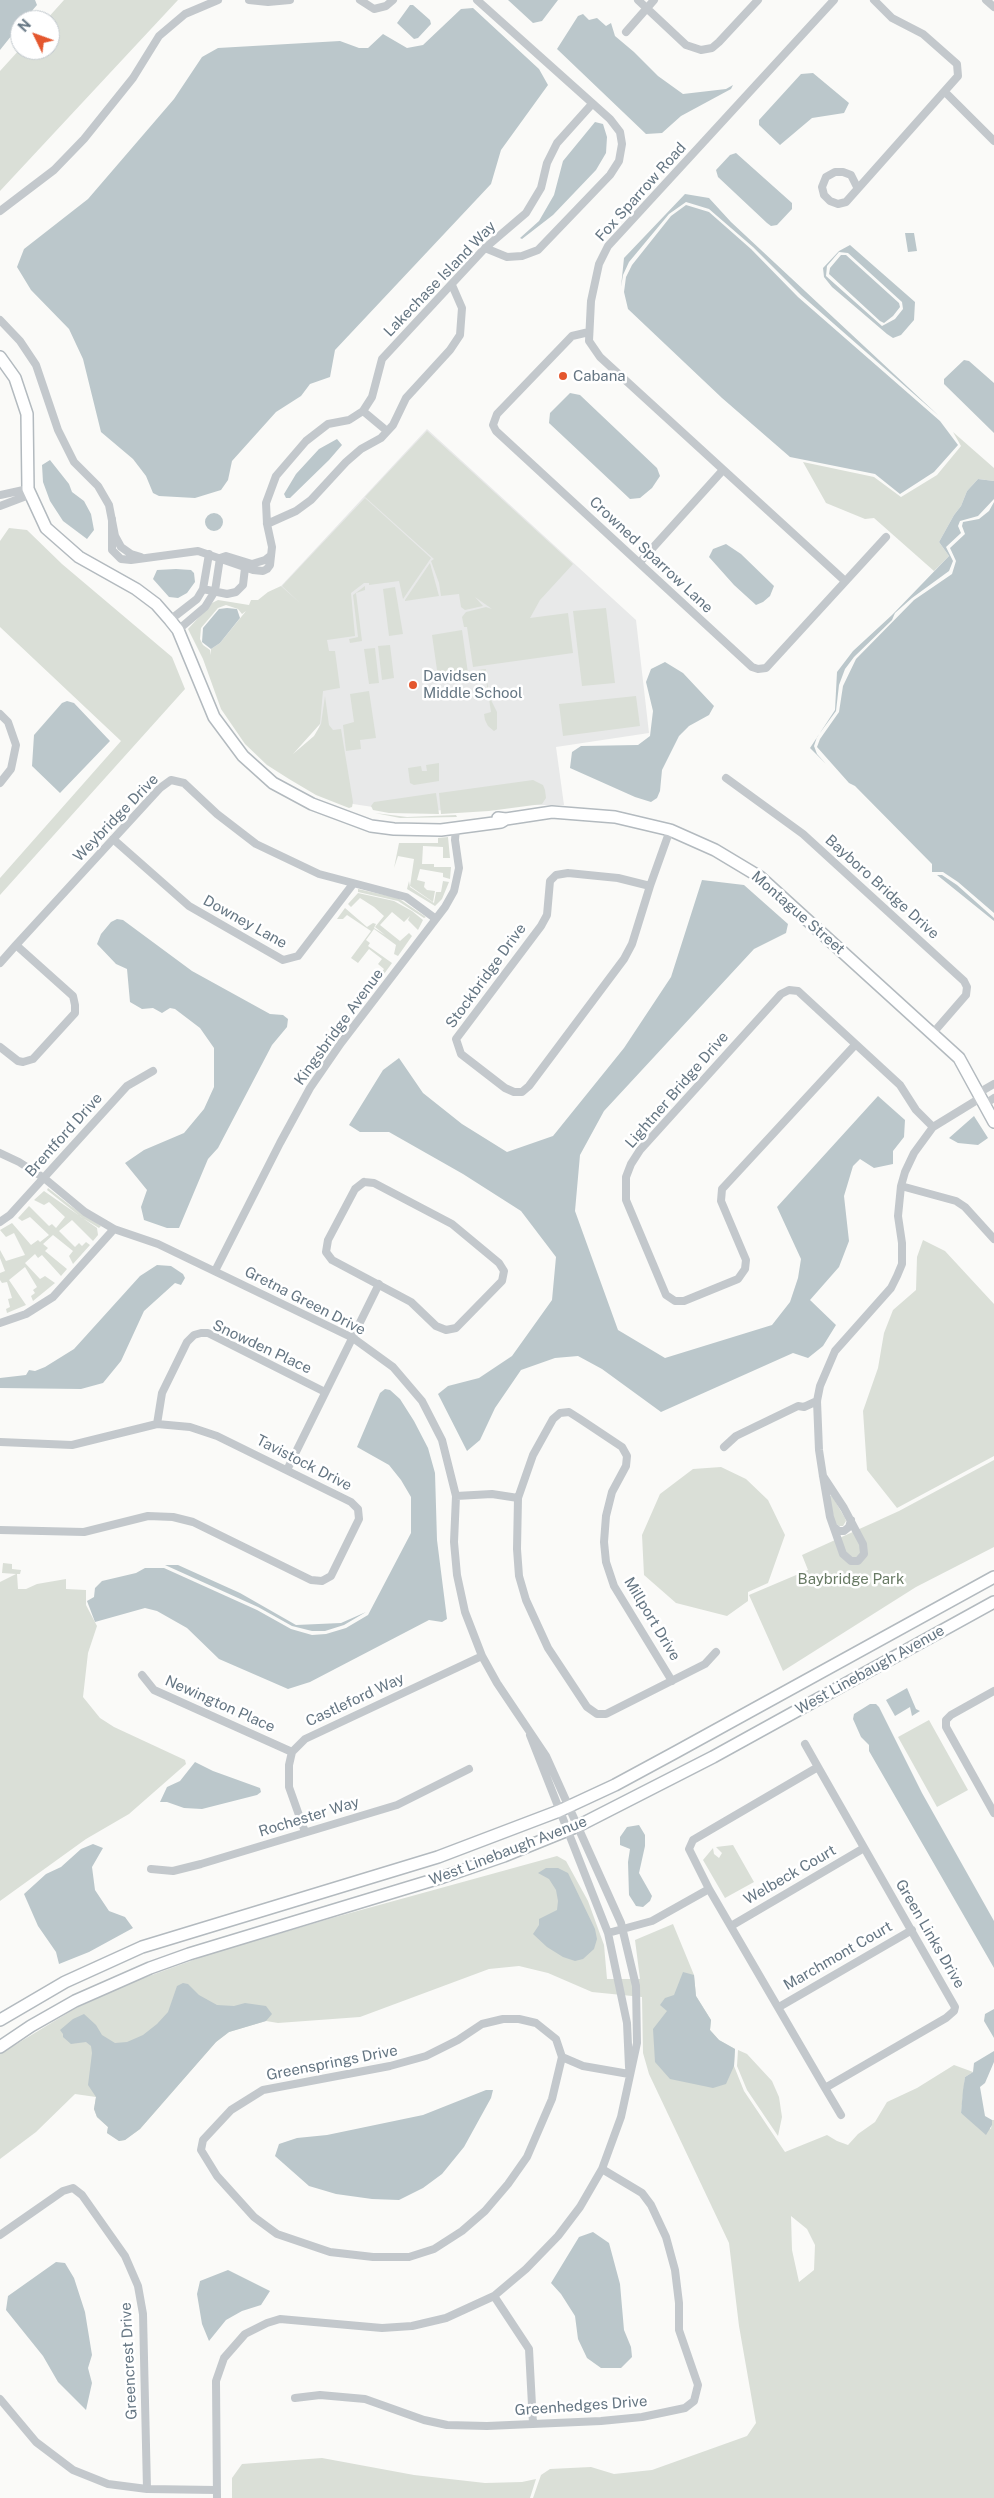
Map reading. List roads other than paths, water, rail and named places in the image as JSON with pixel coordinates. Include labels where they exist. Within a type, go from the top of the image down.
[{"type":"main road","name":"Montague Street","points":[[0,358],[15,378],[27,414],[28,492],[46,528],[72,551],[136,589],[156,604],[170,620],[178,630],[214,717],[243,756],[273,783],[312,804],[366,822],[371,826],[394,829],[456,828],[501,822],[506,819]]},
{"type":"main road","name":"Montague Street","points":[[366,822],[427,825],[506,819],[552,812],[615,816],[670,830],[716,850],[760,877],[933,1032],[959,1058],[985,1098],[994,1122]]},
{"type":"main road","name":"West Linebaugh Avenue","points":[[0,2020],[65,1982],[142,1947],[438,1856],[564,1809],[650,1766],[994,1577]]},
{"type":"main road","name":"West Linebaugh Avenue","points":[[0,2047],[31,2026],[76,2001],[150,1968],[189,1954],[443,1877],[572,1828],[713,1757],[994,1602]]},
{"type":"main road","points":[[20,2007],[31,2026]]},
{"type":"street","points":[[0,211],[54,170],[84,139],[133,78],[160,36],[199,3],[218,0]]},
{"type":"street","points":[[249,0],[268,2],[290,0]]},
{"type":"street","points":[[360,0],[374,9],[386,6],[393,0]]},
{"type":"street","points":[[476,0],[616,125],[620,132],[622,144],[620,161],[610,175],[538,250],[522,256],[507,257],[485,248]]},
{"type":"street","points":[[638,0],[686,45],[701,50],[712,48],[719,42],[758,0]]},
{"type":"street","points":[[626,32],[654,0]]},
{"type":"street","name":"Fox Sparrow Road","points":[[834,0],[608,246],[599,264],[591,301],[589,341],[600,356],[845,581]]},
{"type":"street","points":[[857,188],[851,175],[843,172],[835,172],[826,177],[822,186],[824,195],[830,201],[838,204],[846,202],[946,92],[958,76],[958,64],[923,34],[892,18],[874,0]]},
{"type":"street","points":[[986,0],[994,7]]},
{"type":"street","points":[[946,92],[994,141]]},
{"type":"street","name":"Lakechase Island Way","points":[[363,411],[372,397],[382,359],[485,248],[526,213],[540,188],[547,163],[556,143],[592,104]]},
{"type":"street","points":[[267,524],[296,511],[311,500],[361,449],[381,438],[406,398],[450,350],[460,335],[462,308],[452,285]]},
{"type":"street","points":[[0,320],[20,341],[36,365],[58,430],[74,462],[98,486],[109,505],[115,536],[121,547],[131,554],[142,557],[198,551],[262,571],[270,565],[272,547],[267,524],[266,504],[276,476],[306,441],[328,424],[349,420],[363,411],[387,431]]},
{"type":"street","name":"Crowned Sparrow Lane","points":[[589,332],[572,336],[497,414],[493,424],[496,431],[752,666],[758,669],[766,668],[886,537]]},
{"type":"street","points":[[640,562],[723,470]]},
{"type":"street","points":[[0,495],[28,492]]},
{"type":"street","points":[[0,506],[28,492]]},
{"type":"street","points":[[170,620],[197,599],[203,589],[209,554]]},
{"type":"street","points":[[178,630],[205,607],[215,591],[220,558]]},
{"type":"street","points":[[203,589],[227,594],[236,592],[243,585],[246,566]]},
{"type":"street","points":[[0,714],[8,722],[16,745],[11,770],[0,783]]},
{"type":"street","name":"Bayboro Bridge Drive","points":[[726,778],[803,834],[964,981],[967,987],[966,995],[933,1032]]},
{"type":"street","name":"Weybridge Drive","points":[[0,964],[165,783],[171,780],[178,781],[256,844],[301,867],[353,884],[389,891],[406,897],[436,919]]},
{"type":"street","name":"Kingsbridge Avenue","points":[[215,1271],[280,1143],[312,1085],[341,1043],[436,919],[454,891],[458,880],[459,864],[455,840],[456,828]]},
{"type":"street","name":"Stockbridge Drive","points":[[650,886],[618,878],[568,873],[556,875],[550,881],[547,915],[460,1031],[456,1039],[461,1054],[505,1088],[522,1092],[529,1086],[624,959],[632,944],[670,830]]},
{"type":"street","name":"Downey Lane","points":[[113,839],[189,906],[283,960],[298,956],[353,884]]},
{"type":"street","points":[[0,1046],[18,1061],[28,1062],[33,1059],[75,1013],[73,996],[16,945]]},
{"type":"street","name":"Lightner Bridge Drive","points":[[855,1045],[722,1189],[721,1200],[746,1260],[745,1270],[738,1279],[684,1300],[674,1301],[666,1295],[626,1200],[626,1177],[631,1164],[640,1150],[781,994],[789,990],[798,991],[900,1086],[916,1110],[933,1127]]},
{"type":"street","name":"Brentford Drive","points":[[0,1222],[10,1215],[127,1086],[153,1071]]},
{"type":"street","points":[[823,1476],[851,1520],[864,1548],[864,1554],[858,1561],[851,1561],[845,1557],[830,1517],[823,1476],[817,1401],[825,1370],[835,1351],[891,1288],[899,1270],[902,1243],[898,1216],[901,1186],[914,1154],[933,1127],[985,1098],[994,1084]]},
{"type":"street","name":"Gretna Green Drive","points":[[0,1153],[44,1178],[84,1212],[114,1229],[158,1244],[353,1338],[393,1366],[422,1401],[442,1440],[456,1496],[454,1542],[457,1574],[465,1612],[482,1656],[546,1756],[608,1933],[627,2023],[629,2074]]},
{"type":"street","points":[[364,1182],[374,1183],[452,1224],[500,1263],[504,1271],[502,1281],[456,1328],[446,1330],[436,1326],[411,1302],[379,1284],[332,1260],[326,1252],[328,1240],[355,1189],[364,1182]]},
{"type":"street","points":[[901,1186],[956,1201],[965,1206],[994,1239]]},
{"type":"street","points":[[0,1323],[26,1314],[52,1297],[114,1229]]},
{"type":"street","points":[[287,1470],[379,1284]]},
{"type":"street","name":"Snowden Place","points":[[157,1424],[162,1393],[187,1342],[194,1335],[201,1333],[208,1334],[325,1392]]},
{"type":"street","points":[[724,1446],[736,1436],[798,1406],[804,1407],[817,1401]]},
{"type":"street","name":"Millport Drive","points":[[672,1680],[614,1586],[606,1562],[604,1542],[606,1516],[612,1492],[626,1466],[627,1456],[622,1447],[569,1412],[560,1413],[553,1419],[532,1455],[518,1498],[516,1549],[519,1576],[526,1600],[548,1648],[587,1707],[597,1714],[606,1714],[704,1664],[716,1652]]},
{"type":"street","name":"Tavistock Drive","points":[[0,1442],[72,1445],[157,1424],[190,1427],[217,1436],[351,1502],[358,1509],[359,1519],[331,1576],[326,1580],[311,1580],[210,1530],[173,1517],[148,1516],[84,1532],[0,1530]]},
{"type":"street","points":[[456,1496],[492,1494],[518,1498]]},
{"type":"street","points":[[834,1527],[839,1531],[844,1531],[849,1527],[851,1520]]},
{"type":"street","name":"Castleford Way","points":[[292,1752],[306,1739],[482,1656]]},
{"type":"street","name":"Newington Place","points":[[142,1674],[154,1690],[292,1752]]},
{"type":"street","points":[[994,1691],[951,1715],[946,1720],[946,1727],[992,1803],[994,1813]]},
{"type":"street","name":"Green Links Drive","points":[[805,1744],[954,2003],[954,2011],[946,2018],[825,2088]]},
{"type":"street","points":[[292,1752],[289,1765],[289,1787],[305,1832]]},
{"type":"street","points":[[818,1767],[690,1842],[689,1854],[841,2115]]},
{"type":"street","name":"Rochester Way","points":[[150,1869],[173,1870],[397,1805],[469,1769]]},
{"type":"street","name":"Gretna Green Drive","points":[[216,2494],[216,2380],[224,2358],[245,2334],[266,2322],[280,2319],[382,2328],[412,2326],[446,2318],[494,2296],[545,2251],[580,2207],[602,2169],[620,2117],[637,2042],[638,2007],[636,1986],[623,1930],[603,1881],[572,1828],[564,1809]]},
{"type":"street","name":"Welbeck Court","points":[[731,1926],[864,1848]]},
{"type":"street","points":[[590,1886],[603,1881]]},
{"type":"street","points":[[608,1933],[652,1921],[709,1889]]},
{"type":"street","name":"Marchmont Court","points":[[779,2007],[912,1930]]},
{"type":"street","name":"Greensprings Drive","points":[[503,2019],[519,2019],[536,2023],[556,2039],[562,2056],[552,2099],[538,2134],[527,2157],[508,2184],[484,2211],[462,2231],[434,2249],[409,2257],[373,2257],[330,2252],[277,2234],[254,2217],[229,2190],[217,2176],[201,2150],[203,2140],[232,2110],[263,2090],[390,2066],[426,2056],[458,2040],[482,2024],[503,2019]]},
{"type":"street","points":[[562,2056],[583,2066],[629,2074]]},
{"type":"street","name":"Greenhedges Drive","points":[[295,2398],[320,2395],[365,2399],[424,2420],[446,2425],[533,2424],[642,2417],[685,2408],[694,2401],[698,2393],[696,2376],[686,2356],[679,2330],[679,2303],[675,2270],[666,2237],[651,2204],[642,2193],[602,2169]]},
{"type":"street","name":"Greencrest Drive","points":[[0,2235],[63,2191],[73,2188],[82,2195],[125,2256],[138,2286],[143,2314],[147,2489]]},
{"type":"street","points":[[494,2296],[529,2349],[533,2424]]},
{"type":"street","points":[[0,2399],[36,2442],[73,2470],[108,2484],[216,2494]]},
{"type":"place","name":"Cabana","points":[[563,376]]},
{"type":"place","name":"Davidsen Middle School","points":[[413,685]]},
{"type":"park label","name":"Baybridge Park","points":[[851,1579]]}]
